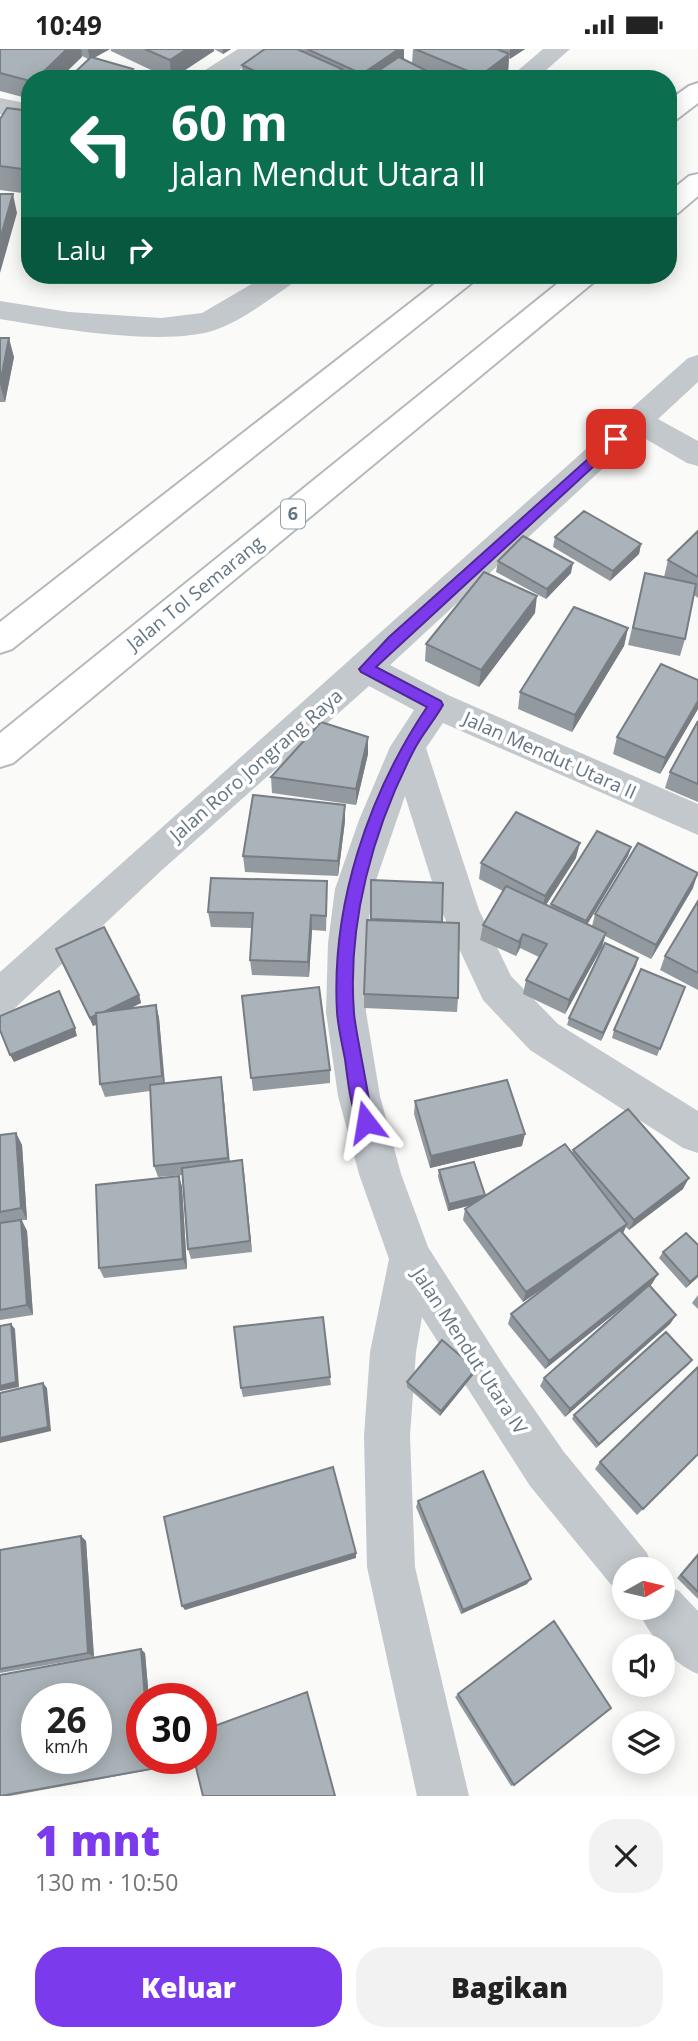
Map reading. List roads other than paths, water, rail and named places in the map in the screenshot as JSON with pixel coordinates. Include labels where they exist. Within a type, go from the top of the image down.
[{"type":"highway","points":[[677,107],[698,91]]},
{"type":"highway","points":[[677,200],[698,183]]},
{"type":"highway","points":[[0,640],[453,284]]},
{"type":"highway","name":"Jalan Tol Semarang","points":[[0,753],[574,284]]},
{"type":"street","points":[[222,70],[255,49]]},
{"type":"street","points":[[531,70],[558,49]]},
{"type":"street","points":[[0,106],[21,110]]},
{"type":"street","points":[[0,310],[69,321],[161,327],[208,322],[241,305],[272,284]]},
{"type":"street","name":"Jalan Roro Jongrang Raya","points":[[0,997],[149,859],[366,669],[394,640],[698,365]]},
{"type":"street","points":[[636,420],[698,455]]},
{"type":"street","name":"Jalan Mendut Utara II","points":[[366,669],[436,705],[698,820]]},
{"type":"street","name":"Jalan Mendut Utara IV","points":[[436,705],[408,747],[377,820],[354,889],[347,943],[346,1012],[359,1096],[380,1174],[411,1259],[468,1351],[547,1469],[619,1557]]},
{"type":"street","points":[[408,747],[460,910],[496,988],[544,1037],[696,1133]]},
{"type":"street","points":[[411,1259],[393,1352],[387,1436],[391,1567],[443,1796]]},
{"type":"street","points":[[673,1621],[698,1649]]}]
